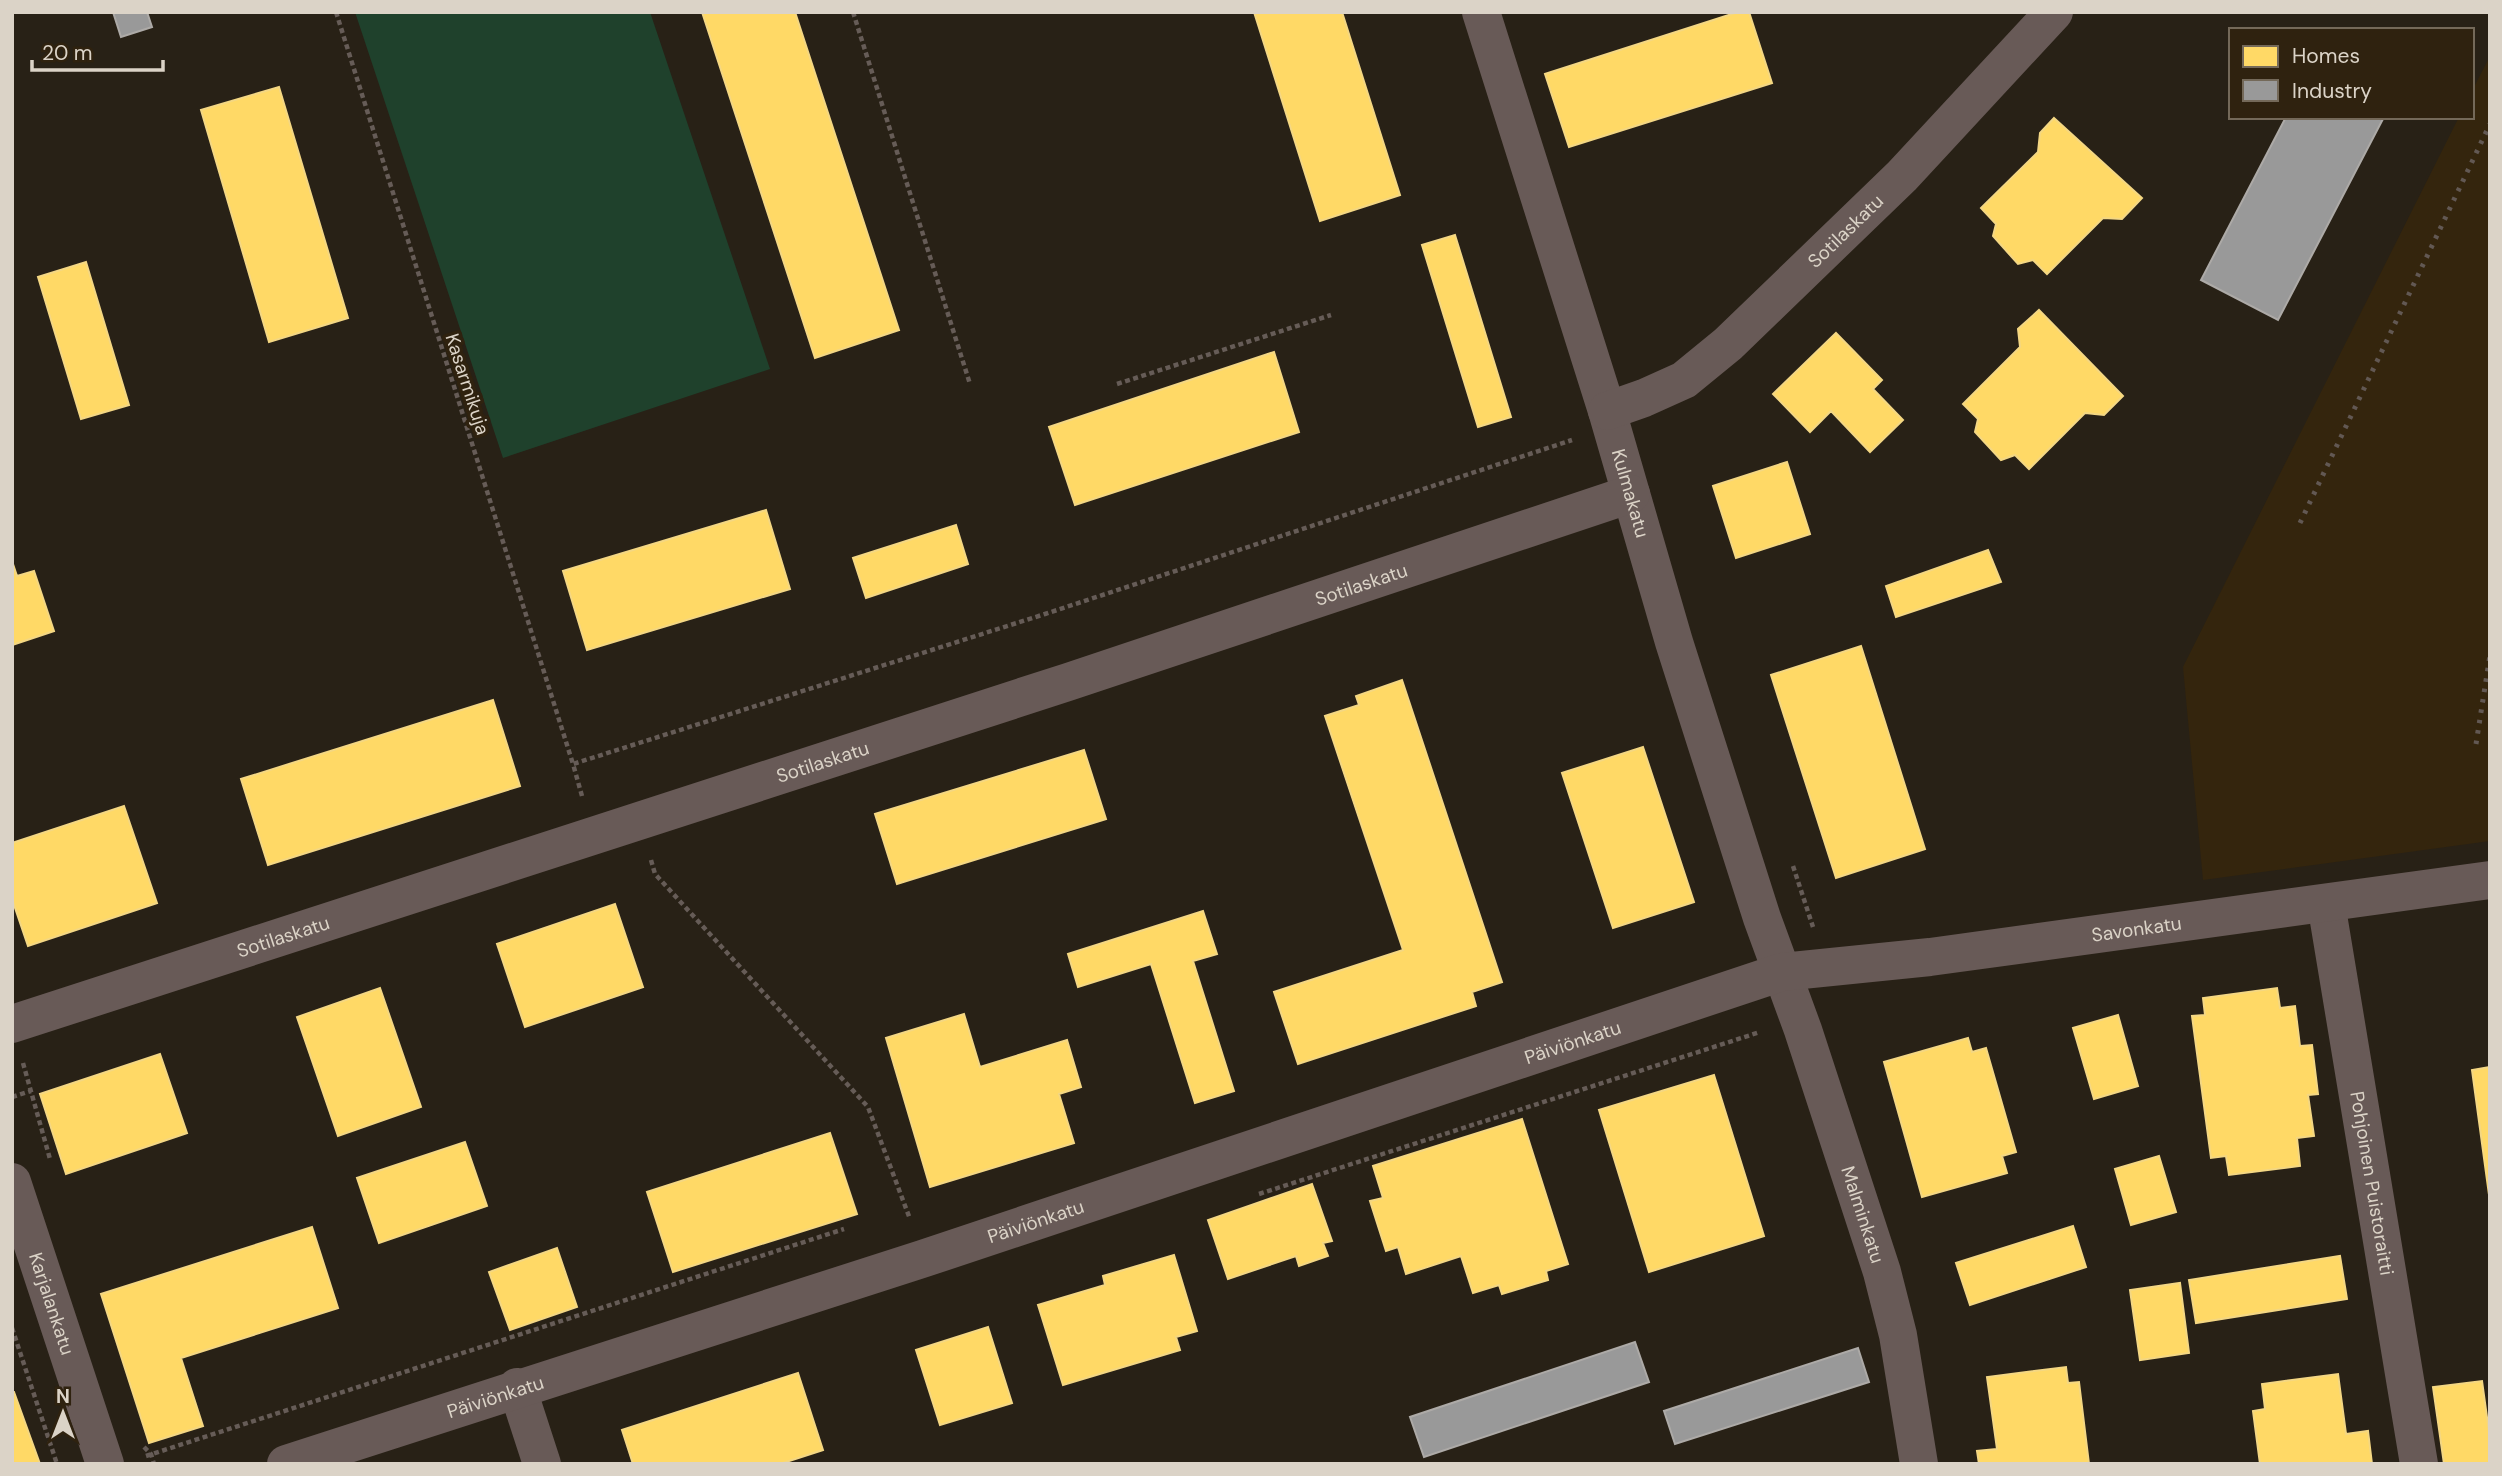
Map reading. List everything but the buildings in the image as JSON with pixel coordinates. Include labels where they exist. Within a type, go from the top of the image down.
[{"type":"street","name":"Kulmakatu","points":[[1481,12],[1632,494],[1674,642],[1762,918],[1782,972]]},
{"type":"street","name":"Sotilaskatu","points":[[1606,411],[1684,380],[1728,344],[1902,176],[2054,12]]},
{"type":"street","name":"Sotilaskatu","points":[[12,1024],[1068,682],[1632,494]]},
{"type":"street","name":"Savonkatu","points":[[1782,972],[1930,957],[2490,880]]},
{"type":"street","name":"Pohjoinen Puistoraitti","points":[[2326,903],[2419,1464]]},
{"type":"street","name":"Päiviönkatu","points":[[286,1464],[517,1387],[922,1259],[1782,972]]},
{"type":"street","name":"Malminkatu","points":[[1782,972],[1882,1272],[1898,1335],[1919,1464]]},
{"type":"street","name":"Karjalankatu","points":[[12,1182],[121,1461]]},
{"type":"street","points":[[517,1387],[542,1464]]},
{"type":"path","name":"Kasarmikuja","points":[[336,12],[585,806]]},
{"type":"path","points":[[853,12],[970,384]]},
{"type":"path","points":[[1116,384],[1331,315]]},
{"type":"path","points":[[573,764],[1045,614],[1580,438]]},
{"type":"path","points":[[639,819],[655,874],[868,1107],[907,1210]]},
{"type":"path","points":[[12,1097],[31,1091]]},
{"type":"path","points":[[121,1461],[151,1454],[844,1229]]},
{"type":"path","points":[[12,1328],[57,1464]]},
{"type":"path","points":[[151,1454],[154,1464]]},
{"type":"shaded area","points":[[2490,56],[2490,841],[2203,880],[2183,667],[2458,119],[2474,119],[2474,87]]},
{"type":"green space","points":[[355,12],[650,12],[770,369],[503,458]]},
{"type":"railway","points":[[2300,523],[2490,124]]},
{"type":"railway","points":[[2476,744],[2490,655]]}]
